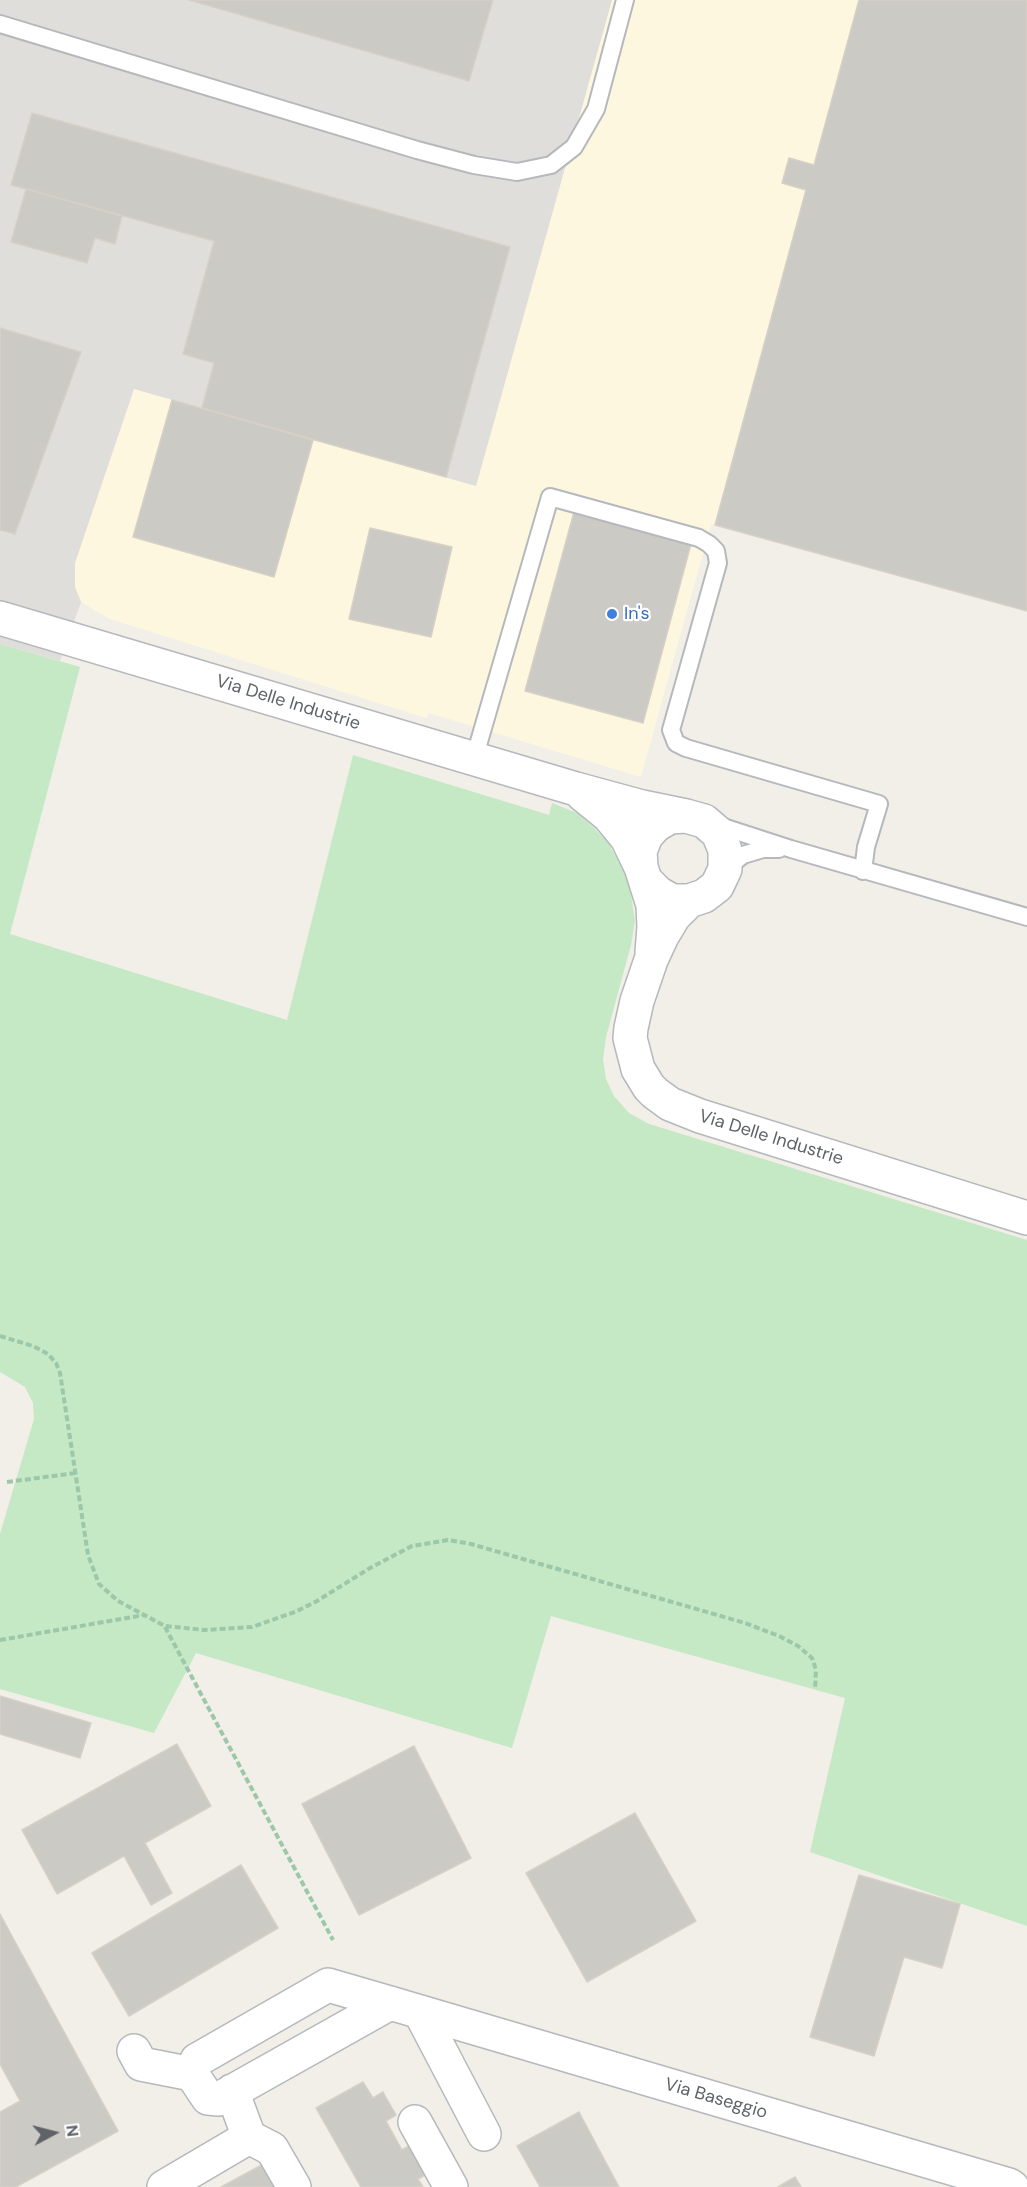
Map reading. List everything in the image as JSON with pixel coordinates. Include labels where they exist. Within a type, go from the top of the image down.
[{"type":"street","name":"Via Delle Industrie","points":[[0,618],[576,789],[642,807],[695,818]]},
{"type":"street","name":"Via Delle Industrie","points":[[576,789],[609,816],[627,838],[644,874],[658,893],[672,901],[689,901],[705,896],[717,886],[725,869]]},
{"type":"street","name":"Via Delle Industrie","points":[[651,960],[654,927],[653,904],[640,851],[646,837],[656,825],[670,817],[695,818]]},
{"type":"street","points":[[695,818],[718,833],[725,850],[725,869]]},
{"type":"street","name":"Via Delle Industrie","points":[[689,901],[674,916],[651,960],[638,1000],[630,1038],[634,1058],[643,1079],[655,1093],[670,1104],[711,1119],[1027,1218]]},
{"type":"street","name":"Via Baseggio","points":[[192,2074],[196,2060],[328,1985],[1012,2187]]},
{"type":"street","points":[[134,2051],[141,2064],[192,2074],[208,2098],[219,2099],[405,2008],[484,2133]]},
{"type":"street","points":[[232,2091],[249,2138],[272,2149],[294,2187]]},
{"type":"street","points":[[415,2122],[451,2187]]},
{"type":"street","points":[[164,2187],[249,2138]]},
{"type":"lane","points":[[0,24],[417,150],[474,165],[517,172],[551,165],[574,147],[596,109],[625,0]]},
{"type":"lane","points":[[474,759],[550,497],[699,538],[710,543],[716,551],[718,563],[671,730],[676,743],[686,748],[879,804],[863,871]]},
{"type":"lane","points":[[695,818],[863,871],[1027,917]]},
{"type":"lane","points":[[725,869],[743,855],[763,849],[791,849]]},
{"type":"path","points":[[0,1336],[33,1346],[48,1354],[56,1363],[60,1373],[88,1555],[99,1584],[118,1601],[165,1626],[205,1630],[252,1627],[295,1612],[317,1601],[370,1568],[412,1546],[448,1540],[471,1544],[711,1613],[779,1636],[798,1646],[812,1658],[816,1670],[815,1689]]},
{"type":"path","points":[[7,1482],[76,1473]]},
{"type":"path","points":[[0,1640],[145,1615]]},
{"type":"path","points":[[165,1626],[333,1940]]},
{"type":"shaded area","points":[[0,0],[612,0],[476,486],[134,389],[75,563],[75,587],[81,602],[60,661],[0,644]]},
{"type":"shaded area","points":[[612,0],[1027,0],[1027,611],[711,524],[641,777],[429,713],[426,718],[110,619],[81,602],[75,587],[75,563],[134,389],[476,486]]},
{"type":"green space","points":[[0,644],[80,667],[10,934],[287,1020],[353,755],[549,815],[552,803],[577,813],[594,828],[609,844],[629,881],[635,921],[631,945],[606,1037],[603,1059],[606,1079],[614,1096],[629,1113],[649,1124],[1027,1240],[1027,1926],[810,1852],[845,1698],[551,1616],[512,1748],[196,1653],[154,1733],[0,1689],[0,1534],[34,1419],[33,1403],[25,1387],[0,1372]]},
{"type":"building","points":[[189,0],[493,0],[469,81]]},
{"type":"building","points":[[859,0],[1027,0],[1027,611],[715,525],[806,190],[782,183],[789,158],[814,165]]},
{"type":"building","points":[[32,113],[510,247],[446,477],[202,408],[214,363],[183,354],[214,241],[11,185]]},
{"type":"building","points":[[26,189],[122,216],[115,244],[95,238],[87,263],[11,242]]},
{"type":"building","points":[[0,328],[81,352],[15,534],[0,530]]},
{"type":"building","points":[[172,400],[313,440],[274,577],[133,537]]},
{"type":"building","points":[[574,512],[691,544],[643,723],[525,691]]},
{"type":"building","points":[[370,528],[452,547],[431,637],[349,619]]},
{"type":"building","points":[[0,1696],[91,1723],[80,1758],[0,1734]]},
{"type":"building","points":[[177,1744],[211,1806],[145,1843],[172,1893],[151,1905],[124,1856],[57,1894],[22,1830]]},
{"type":"building","points":[[414,1746],[471,1858],[359,1915],[302,1804]]},
{"type":"building","points":[[635,1813],[696,1921],[587,1982],[526,1873]]},
{"type":"building","points":[[241,1865],[278,1928],[129,2016],[92,1953]]},
{"type":"building","points":[[859,1875],[960,1904],[942,1968],[904,1957],[874,2056],[810,2037]]},
{"type":"building","points":[[0,1914],[118,2131],[16,2187],[0,2187],[0,2112],[20,2101],[0,2064]]},
{"type":"building","points":[[363,2082],[373,2098],[383,2092],[396,2115],[386,2121],[402,2150],[412,2144],[429,2173],[418,2179],[423,2187],[361,2187],[316,2108]]},
{"type":"building","points":[[579,2112],[619,2187],[540,2187],[517,2146]]},
{"type":"building","points":[[269,2161],[282,2187],[221,2187]]},
{"type":"building","points":[[795,2177],[801,2187],[778,2187]]},
{"type":"place","name":"In's","points":[[612,614]]}]
